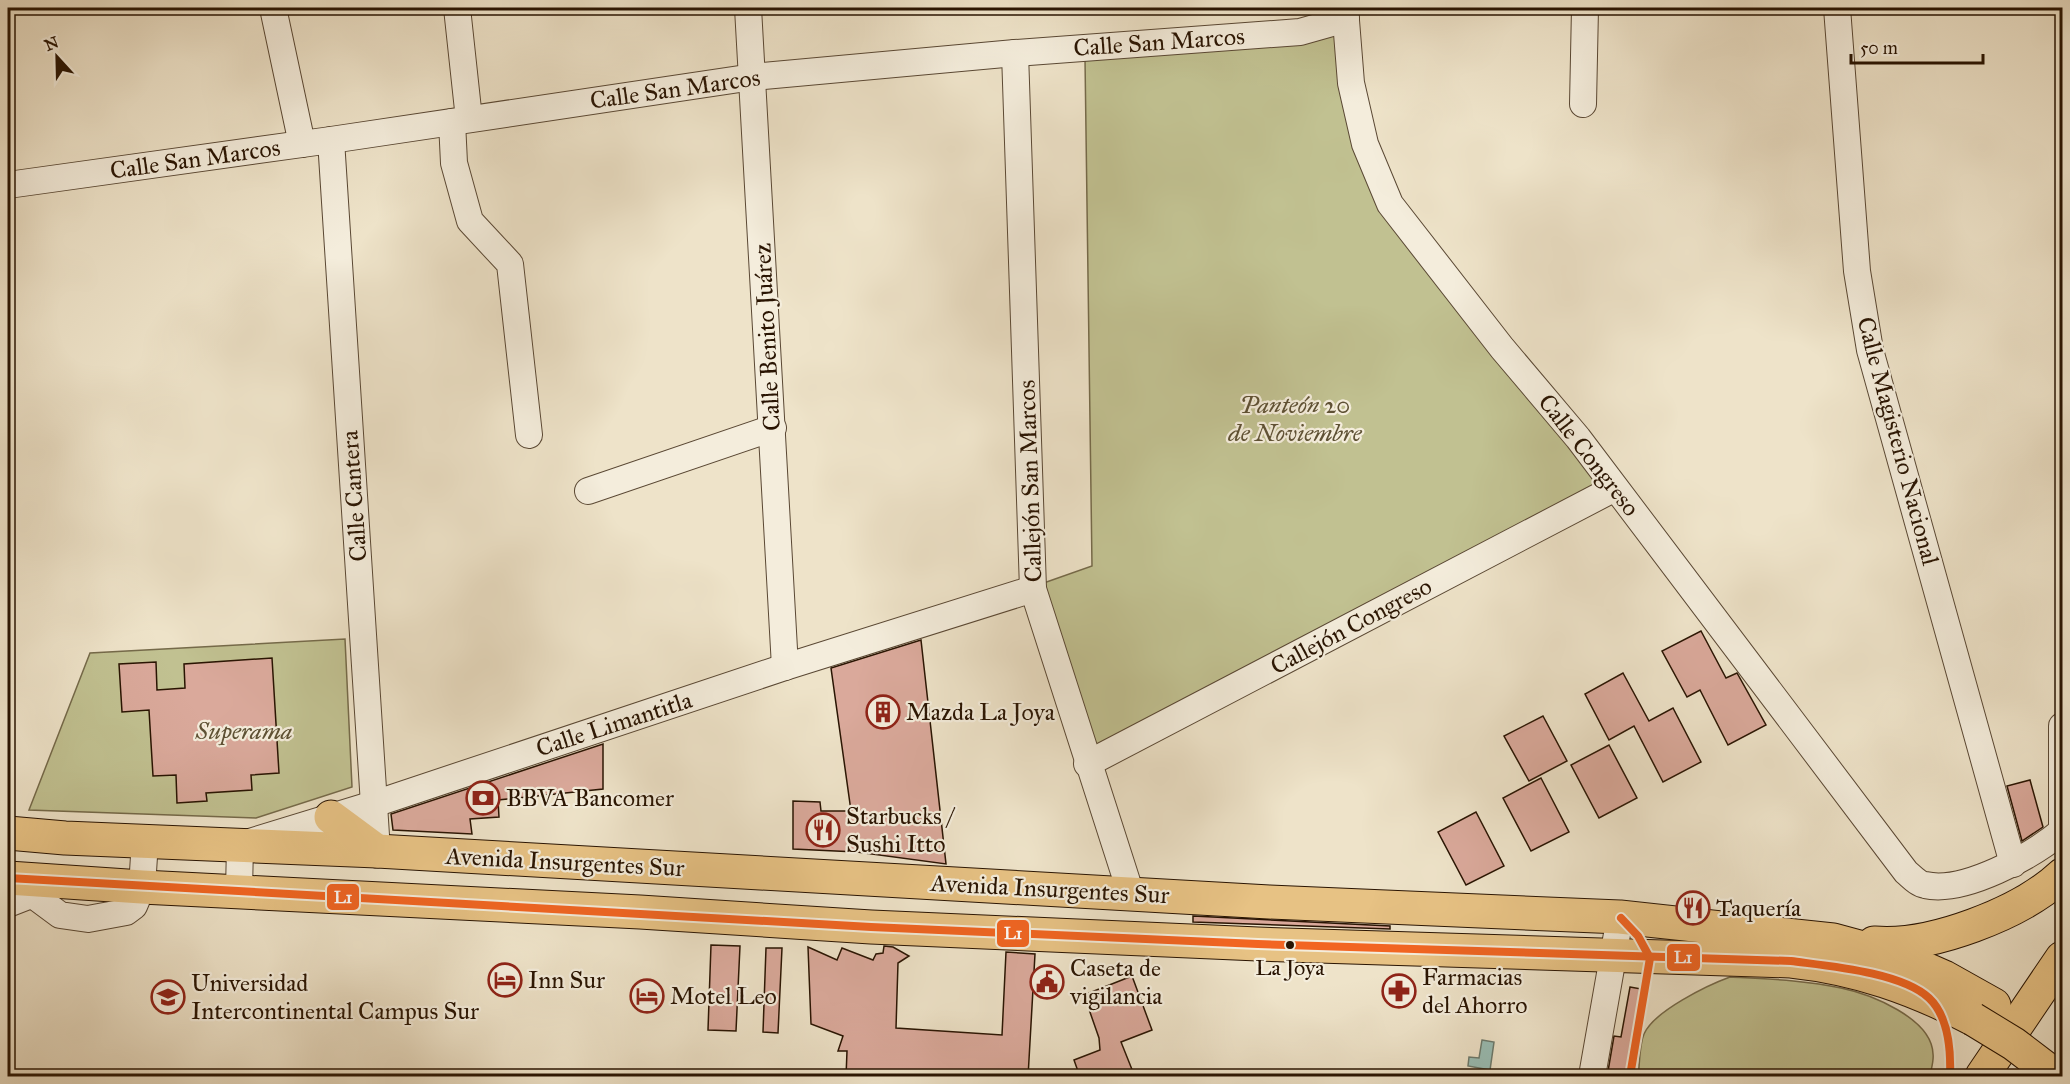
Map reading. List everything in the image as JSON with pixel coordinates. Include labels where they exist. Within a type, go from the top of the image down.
[{"type":"main road","points":[[331,817],[377,851]]},
{"type":"main road","name":"Avenida Insurgentes Sur","points":[[8,833],[377,851],[1131,894],[1620,917],[1833,939],[1903,959],[1944,977],[2014,1044],[2056,1077]]},
{"type":"main road","points":[[1833,939],[1891,944],[1941,936],[1987,920],[2043,890],[2062,875]]},
{"type":"main road","name":"Avenida Insurgentes Sur","points":[[20,886],[64,882],[640,912],[871,927],[1613,957],[1791,961],[1828,965],[1892,982],[1983,1012],[2062,1053]]},
{"type":"main road","points":[[1982,1077],[2062,958]]},
{"type":"main road","points":[[2007,1077],[2062,998]]},
{"type":"street","points":[[273,8],[302,144]]},
{"type":"street","points":[[457,8],[461,120],[454,163],[470,221],[510,264],[529,435]]},
{"type":"street","name":"Calle Benito Juárez","points":[[748,8],[785,667]]},
{"type":"street","points":[[1583,104],[1585,8]]},
{"type":"street","name":"Calle Magisterio Nacional","points":[[1837,8],[1857,271],[1870,350],[2013,864]]},
{"type":"street","name":"Calle San Marcos","points":[[8,184],[331,140],[753,77],[1015,53],[1300,32],[1345,13]]},
{"type":"street","name":"Calle Congreso","points":[[1345,13],[1351,83],[1365,144],[1390,204],[1615,488],[1906,872],[1922,885],[1944,887],[2013,864]]},
{"type":"street","name":"Callejón San Marcos","points":[[1015,53],[1033,589],[1087,765],[1131,894]]},
{"type":"street","name":"Calle Cantera","points":[[331,140],[377,851]]},
{"type":"street","points":[[588,491],[772,428]]},
{"type":"street","name":"Callejón Congreso","points":[[1087,765],[1615,488]]},
{"type":"street","name":"Calle Limantitla","points":[[240,845],[374,804],[785,667],[1033,589]]},
{"type":"street","points":[[2013,864],[2062,832],[2062,726]]},
{"type":"street","points":[[8,904],[20,886],[60,915],[88,920],[126,912],[134,906],[142,887],[145,841]]},
{"type":"street","points":[[239,891],[240,845]]},
{"type":"street","points":[[1592,1077],[1620,917]]},
{"type":"green space","name":"Panteón 20 de Noviembre","points":[[1346,24],[1390,206],[1611,485],[1092,757],[1038,585],[1092,566],[1085,59]]},
{"type":"green space","name":"Superama","points":[[345,639],[352,787],[256,818],[29,810],[90,653]]},
{"type":"green space","points":[[1730,977],[1827,985],[1853,991],[1883,1002],[1911,1019],[1930,1041],[1933,1062],[1930,1076],[1638,1076],[1642,1039],[1650,1025],[1682,1000]]},
{"type":"water","points":[[1482,1040],[1494,1042],[1490,1070],[1468,1066],[1469,1057],[1479,1058]]},
{"type":"building","points":[[1701,631],[1726,678],[1737,673],[1766,725],[1728,745],[1700,690],[1687,697],[1662,651]]},
{"type":"building","name":"Mazda La Joya","points":[[921,640],[946,864],[857,852],[793,849],[793,801],[820,802],[821,811],[851,811],[831,668]]},
{"type":"building","points":[[272,658],[279,773],[251,775],[252,790],[206,793],[207,801],[177,803],[176,775],[153,776],[149,710],[122,712],[119,664],[156,662],[157,690],[185,688],[184,664]]},
{"type":"building","points":[[1623,673],[1649,721],[1673,708],[1701,762],[1663,782],[1634,726],[1609,740],[1585,694]]},
{"type":"building","points":[[1543,716],[1567,761],[1529,781],[1504,736]]},
{"type":"building","points":[[603,744],[603,789],[498,800],[499,817],[470,819],[472,834],[393,830],[391,814]]},
{"type":"building","points":[[1609,745],[1637,798],[1599,818],[1571,765]]},
{"type":"building","points":[[1541,778],[1569,832],[1531,851],[1503,798]]},
{"type":"building","points":[[2030,780],[2043,827],[2022,841],[2007,786]]},
{"type":"building","points":[[1476,812],[1504,866],[1466,885],[1438,832]]},
{"type":"building","points":[[1193,916],[1390,926],[1390,929],[1193,922]]},
{"type":"building","points":[[711,945],[740,946],[736,1031],[708,1030]]},
{"type":"building","points":[[884,946],[893,947],[909,956],[898,963],[896,1028],[1002,1035],[1006,952],[1035,954],[1028,1077],[846,1077],[847,1051],[838,1051],[843,1036],[811,1024],[808,947],[837,960],[842,948],[873,960],[876,954],[883,953]]},
{"type":"building","points":[[766,948],[782,948],[778,1033],[763,1032]]},
{"type":"building","points":[[1132,976],[1152,1030],[1121,1042],[1135,1077],[1080,1077],[1074,1060],[1100,1050],[1099,1038],[1084,995]]},
{"type":"building","points":[[1630,987],[1647,990],[1633,1077],[1607,1077],[1614,1036],[1621,1037]]},
{"type":"transit line","name":"L1","points":[[8,878],[871,927],[1258,944],[1791,961],[1883,976],[1917,989],[1936,1006],[1945,1024],[1949,1045],[1950,1076]]},
{"type":"transit line","name":"L1","points":[[1621,918],[1638,936],[1650,958],[1630,1076]]},
{"type":"place","name":"Mazda La Joya","points":[[883,712]]},
{"type":"place","name":"BBVA Bancomer","points":[[483,798]]},
{"type":"place","name":"Starbucks / Sushi Itto","points":[[823,830]]},
{"type":"place","name":"Taquería","points":[[1693,908]]},
{"type":"place","name":"La Joya","points":[[1290,945]]},
{"type":"place","name":"Inn Sur","points":[[505,980]]},
{"type":"place","name":"Caseta de vigilancia","points":[[1047,982]]},
{"type":"place","name":"Farmacias del Ahorro","points":[[1399,991]]},
{"type":"place","name":"Motel Leo","points":[[647,996]]},
{"type":"place","name":"Universidad Intercontinental Campus Sur","points":[[168,997]]}]
